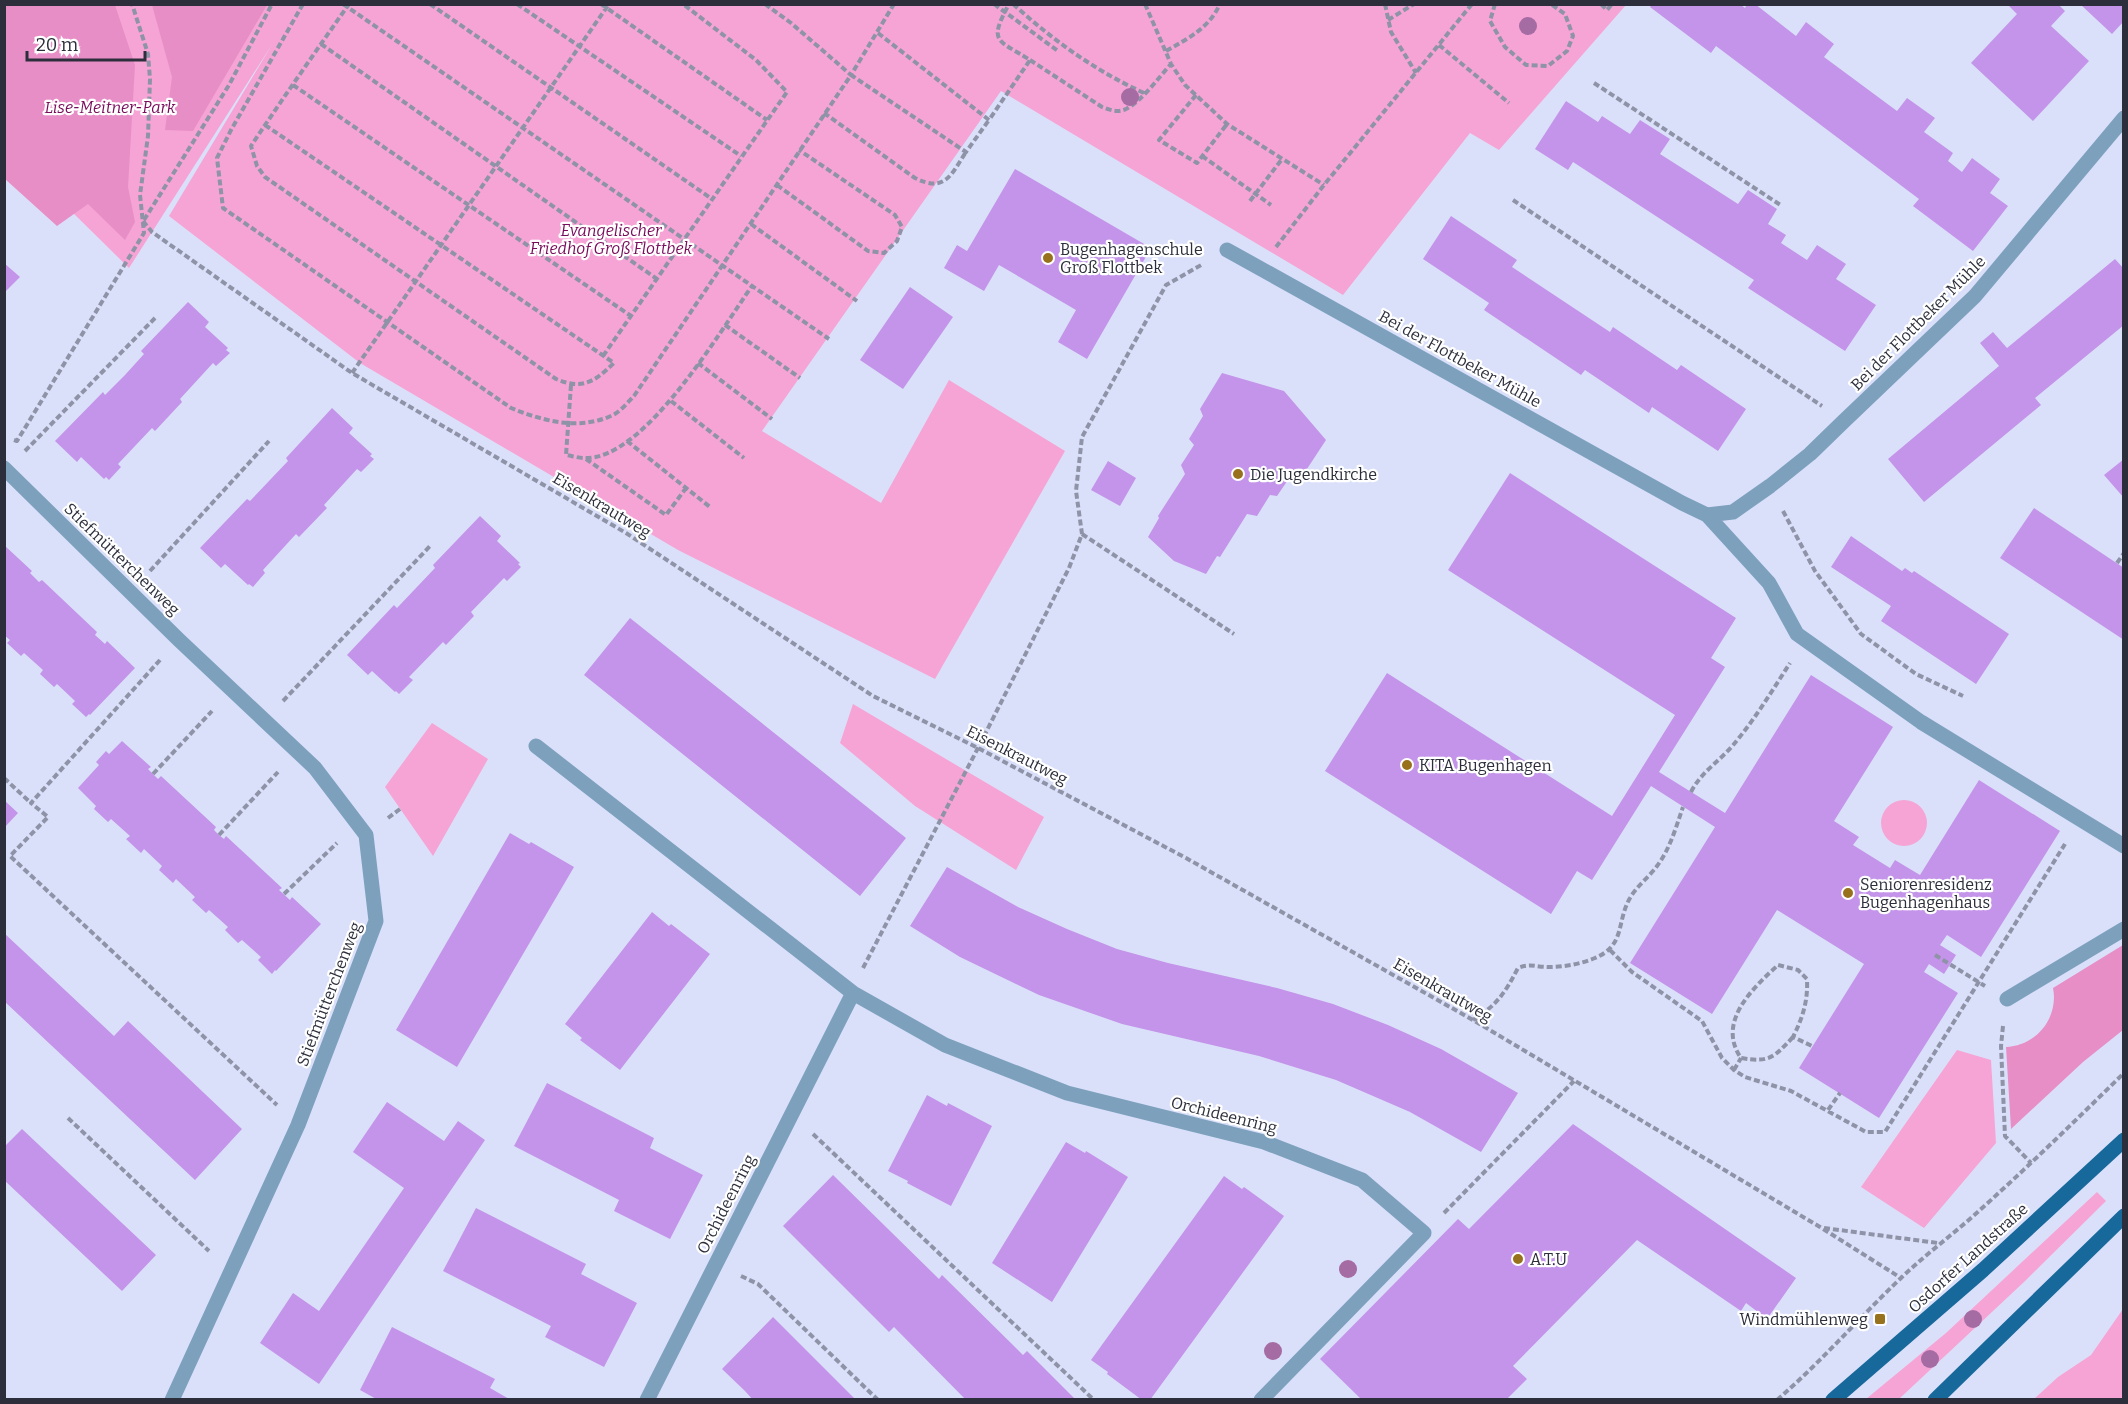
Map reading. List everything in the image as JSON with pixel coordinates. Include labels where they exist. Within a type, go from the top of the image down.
[{"type":"main road","name":"Osdorfer Landstraße","points":[[1833,1400],[1983,1270],[2124,1140]]},
{"type":"main road","points":[[1935,1400],[2124,1216]]},
{"type":"street","name":"Bei der Flottbeker Mühle","points":[[1707,515],[1733,512],[1810,454],[1975,296],[2124,118]]},
{"type":"street","name":"Bei der Flottbeker Mühle","points":[[1227,250],[1671,498],[1707,515],[1769,583],[1797,634],[1921,722],[2124,846]]},
{"type":"street","name":"Stiefmütterchenweg","points":[[5,469],[179,640],[315,768],[366,835],[376,921],[298,1125],[172,1400]]},
{"type":"street","name":"Orchideenring","points":[[536,746],[853,993],[945,1045],[1067,1093],[1264,1142],[1362,1180],[1425,1233]]},
{"type":"street","points":[[2007,999],[2124,929]]},
{"type":"street","name":"Orchideenring","points":[[647,1400],[853,993]]},
{"type":"street","points":[[1261,1400],[1425,1233]]},
{"type":"path","points":[[10,440],[17,441],[144,233],[140,195],[148,136],[150,79],[148,54],[132,4]]},
{"type":"path","points":[[143,221],[229,85],[272,4]]},
{"type":"path","points":[[303,4],[216,158],[223,208],[511,408],[540,419],[582,424],[614,414],[634,396],[825,113],[878,33],[894,4]]},
{"type":"path","points":[[430,4],[712,199]]},
{"type":"path","points":[[517,4],[741,156]]},
{"type":"path","points":[[601,4],[608,6],[766,120]]},
{"type":"path","points":[[603,356],[787,92],[756,60],[683,4]]},
{"type":"path","points":[[765,4],[850,75],[966,152]]},
{"type":"path","points":[[994,4],[1058,51]]},
{"type":"path","points":[[1144,93],[1111,78],[1078,57],[1011,4],[996,28],[997,35],[1002,42],[1102,107],[1113,111],[1125,110],[1144,93],[1171,64]]},
{"type":"path","points":[[1145,4],[1171,64],[1185,85],[1227,124],[1324,185]]},
{"type":"path","points":[[1166,51],[1189,38],[1213,19],[1220,4]]},
{"type":"path","points":[[1385,4],[1391,32],[1416,73]]},
{"type":"path","points":[[1404,4],[1405,10]]},
{"type":"path","points":[[1388,20],[1414,4]]},
{"type":"path","points":[[1260,268],[1324,185],[1472,4]]},
{"type":"path","points":[[1495,4],[1490,21],[1505,47],[1526,65],[1548,66],[1567,51],[1573,36],[1565,14],[1551,4]]},
{"type":"path","points":[[1601,4],[1607,10],[1612,4]]},
{"type":"path","points":[[265,125],[614,363],[599,377],[583,384],[571,385],[556,379],[265,177],[256,166],[251,146],[265,125],[321,44],[346,5],[829,339]]},
{"type":"path","points":[[352,373],[608,6]]},
{"type":"path","points":[[878,33],[989,120]]},
{"type":"path","points":[[321,44],[657,279]]},
{"type":"path","points":[[1439,45],[1509,103]]},
{"type":"path","points":[[825,113],[915,178],[927,184],[939,184],[949,178],[1030,60]]},
{"type":"path","points":[[1593,82],[1782,206]]},
{"type":"path","points":[[293,85],[631,316]]},
{"type":"path","points":[[1196,94],[1159,140],[1197,163],[1227,124]]},
{"type":"path","points":[[777,185],[868,251],[884,253],[897,241],[902,227],[895,215],[800,150]]},
{"type":"path","points":[[1202,156],[1271,205]]},
{"type":"path","points":[[1250,201],[1282,159]]},
{"type":"path","points":[[1513,200],[1844,421]]},
{"type":"path","name":"Eisenkrautweg","points":[[143,221],[152,232],[352,373],[626,532],[873,696],[978,748],[1186,858],[1473,1020],[1820,1227],[1901,1278]]},
{"type":"path","points":[[751,224],[857,301]]},
{"type":"path","points":[[853,993],[859,976],[1069,568],[1082,534],[1076,491],[1082,437],[1166,285],[1227,250]]},
{"type":"path","points":[[585,459],[607,453],[648,426],[671,401],[752,286]]},
{"type":"path","points":[[5,469],[156,317]]},
{"type":"path","points":[[725,325],[800,378]]},
{"type":"path","points":[[698,363],[772,419]]},
{"type":"path","points":[[571,385],[566,454],[585,459],[666,515],[686,489]]},
{"type":"path","points":[[671,401],[744,458]]},
{"type":"path","points":[[131,592],[269,441]]},
{"type":"path","points":[[627,441],[710,507]]},
{"type":"path","points":[[1770,486],[1815,571],[1862,634],[1916,674],[1963,696]]},
{"type":"path","points":[[1082,534],[1234,634]]},
{"type":"path","points":[[264,720],[431,545]]},
{"type":"path","points":[[2117,563],[2124,553]]},
{"type":"path","points":[[31,803],[179,640]]},
{"type":"path","points":[[1691,792],[1708,768],[1725,755],[1748,728],[1805,640]]},
{"type":"path","points":[[153,774],[232,690]]},
{"type":"path","points":[[219,835],[297,752]]},
{"type":"path","points":[[4,778],[48,817],[10,856],[298,1125]]},
{"type":"path","points":[[1473,1020],[1492,1008],[1506,992],[1518,968],[1529,964],[1547,967],[1568,965],[1594,959],[1610,950],[1620,935],[1624,909],[1634,892],[1660,863],[1674,835],[1683,807]]},
{"type":"path","points":[[1610,950],[1632,972],[1702,1021],[1722,1058],[1734,1070],[1745,1077],[1791,1091],[1866,1132],[1885,1132],[2080,820]]},
{"type":"path","points":[[284,894],[357,824]]},
{"type":"path","points":[[1935,955],[2007,999],[2001,1046],[2005,1136],[2031,1163]]},
{"type":"path","points":[[1778,965],[1798,970],[1808,979],[1808,997],[1804,1016],[1793,1037],[1776,1054],[1760,1061],[1741,1058],[1732,1038],[1734,1019],[1752,990],[1778,965]]},
{"type":"path","points":[[1793,1037],[1812,1046]]},
{"type":"path","points":[[1734,1070],[1741,1058]]},
{"type":"path","points":[[1777,1400],[1804,1377],[1901,1278],[1939,1243],[1980,1211],[2124,1073]]},
{"type":"path","points":[[1425,1233],[1574,1081]]},
{"type":"path","points":[[1828,1110],[1840,1093]]},
{"type":"path","points":[[792,1114],[1094,1400]]},
{"type":"path","points":[[68,1118],[231,1271]]},
{"type":"path","points":[[1820,1227],[1939,1243]]},
{"type":"path","points":[[715,1265],[758,1284],[878,1400]]},
{"type":"green space","name":"Lise-Meitner-Park","points":[[5,4],[115,5],[135,65],[128,187],[135,222],[125,240],[88,204],[57,226],[5,179]]},
{"type":"green space","name":"Evangelischer Friedhof Groß Flottbek","points":[[4,5],[1626,5],[1499,150],[1470,133],[1343,295],[1001,91],[762,431],[881,503],[949,380],[1065,451],[935,679],[678,550],[360,363],[169,216],[273,43],[129,268],[5,146]]},
{"type":"green space","points":[[152,5],[267,5],[193,131],[165,130],[172,77]]},
{"type":"green space","points":[[853,704],[1044,817],[1016,870],[915,806],[840,743]]},
{"type":"green space","points":[[432,723],[488,759],[433,856],[385,787]]},
{"type":"green space","points":[[1904,800],[1920,807],[1927,823],[1920,839],[1904,846],[1888,839],[1881,823],[1888,807]]},
{"type":"green space","points":[[2123,945],[2123,1030],[2083,1062],[2011,1129],[2006,1047],[2027,1042],[2043,1028],[2052,1010],[2053,988]]},
{"type":"green space","points":[[1957,1050],[1991,1060],[1996,1143],[1924,1228],[1861,1187]]},
{"type":"green space","points":[[2097,1192],[2106,1201],[2024,1282],[1899,1399],[1866,1399],[1946,1333]]},
{"type":"green space","points":[[2123,1309],[2123,1399],[2034,1399],[2058,1377],[2091,1355]]},
{"type":"building","points":[[1652,4],[1740,4],[1745,8],[1747,4],[1755,4],[1796,36],[1806,22],[1834,44],[1824,57],[1897,111],[1907,98],[1935,118],[1924,132],[1953,153],[1948,161],[1962,172],[1972,158],[2000,179],[1990,193],[2008,206],[1973,251],[1913,206],[1919,199],[1716,46],[1711,53],[1650,7]]},
{"type":"building","points":[[2007,4],[2058,4],[2065,11],[2051,26],[2089,61],[2033,121],[1971,63],[2017,14]]},
{"type":"building","points":[[2080,4],[2124,4],[2124,21],[2112,34]]},
{"type":"building","points":[[1566,101],[1598,122],[1602,116],[1630,134],[1640,120],[1670,139],[1660,154],[1738,204],[1748,190],[1777,209],[1768,224],[1786,235],[1781,243],[1807,260],[1817,245],[1846,264],[1836,279],[1876,305],[1845,351],[1748,288],[1754,280],[1573,162],[1568,170],[1535,149]]},
{"type":"building","name":"Bugenhagenschule Groß Flottbek","points":[[1015,169],[1151,248],[1087,359],[1058,342],[1076,310],[999,265],[984,291],[944,268],[957,245],[967,251]]},
{"type":"building","points":[[1451,216],[1517,260],[1512,267],[1610,332],[1613,327],[1677,370],[1681,365],[1746,409],[1718,451],[1652,407],[1649,413],[1585,370],[1581,375],[1484,310],[1489,303],[1423,259]]},
{"type":"building","points":[[2115,259],[2124,269],[2124,325],[2035,398],[2041,405],[1924,502],[1888,459],[1999,366],[1980,343],[1993,332],[2007,348]]},
{"type":"building","points":[[4,263],[20,277],[4,293]]},
{"type":"building","points":[[910,287],[953,317],[903,389],[860,360]]},
{"type":"building","points":[[188,302],[209,322],[205,327],[228,348],[226,350],[230,353],[216,366],[213,363],[155,431],[152,428],[118,464],[121,467],[109,480],[106,477],[104,479],[81,457],[77,462],[55,441],[103,392],[105,395],[125,375],[144,354],[141,351]]},
{"type":"building","name":"Die Jugendkirche","points":[[1222,373],[1284,391],[1326,440],[1303,475],[1292,474],[1277,496],[1270,495],[1257,516],[1247,514],[1220,557],[1217,556],[1206,574],[1174,561],[1148,537],[1158,516],[1185,474],[1181,465],[1194,445],[1189,439],[1203,416],[1200,409]]},
{"type":"building","points":[[332,408],[353,428],[349,433],[372,454],[370,456],[374,459],[361,472],[357,469],[324,505],[327,508],[299,537],[296,534],[263,570],[265,573],[253,587],[248,585],[225,564],[221,568],[200,548],[247,499],[250,501],[288,461],[286,458]]},
{"type":"building","points":[[2124,459],[2124,498],[2104,475]]},
{"type":"building","points":[[1108,461],[1136,478],[1120,506],[1091,490]]},
{"type":"building","points":[[1510,473],[1736,618],[1711,658],[1725,667],[1659,772],[1725,813],[1811,675],[1893,727],[1834,821],[1859,837],[1853,845],[1890,868],[1895,860],[1920,875],[1979,780],[2060,831],[1981,957],[1947,935],[1940,945],[1956,955],[1944,974],[1929,964],[1924,972],[1958,993],[1879,1118],[1799,1068],[1864,964],[1777,910],[1712,1014],[1630,963],[1715,827],[1651,786],[1592,880],[1577,871],[1551,914],[1325,771],[1387,673],[1612,816],[1675,715],[1448,570]]},
{"type":"building","points":[[2034,508],[2124,568],[2124,640],[2000,558]]},
{"type":"building","points":[[480,516],[501,536],[497,541],[520,563],[518,564],[521,567],[507,581],[504,578],[471,612],[474,616],[446,645],[443,642],[409,677],[413,680],[399,694],[372,671],[368,675],[347,655],[394,605],[397,608],[435,568],[433,565]]},
{"type":"building","points":[[1851,536],[1902,571],[1905,568],[1912,573],[1914,571],[2009,634],[1976,684],[1881,621],[1891,606],[1831,567]]},
{"type":"building","points":[[4,545],[32,571],[30,573],[39,582],[42,580],[97,632],[95,635],[105,644],[107,641],[135,668],[86,717],[72,704],[75,701],[57,684],[54,687],[40,674],[43,670],[24,653],[21,656],[7,643],[10,640],[4,635]]},
{"type":"building","points":[[630,618],[906,838],[860,896],[584,675]]},
{"type":"building","points":[[122,741],[151,767],[148,769],[158,779],[161,776],[216,827],[214,830],[219,835],[224,839],[226,836],[282,888],[279,890],[290,900],[292,897],[321,924],[272,974],[258,960],[261,957],[242,940],[238,943],[225,930],[228,927],[209,910],[206,913],[192,900],[195,897],[176,879],[173,883],[159,870],[162,866],[144,849],[141,853],[126,839],[130,836],[111,819],[108,822],[94,809],[96,806],[78,788],[99,765],[96,762],[106,751],[109,754]]},
{"type":"building","points":[[4,800],[18,813],[4,828]]},
{"type":"building","points":[[510,833],[529,844],[531,842],[574,867],[457,1067],[396,1030]]},
{"type":"building","points":[[947,867],[1018,907],[1117,949],[1277,988],[1333,1004],[1388,1025],[1441,1049],[1518,1093],[1481,1152],[1410,1112],[1336,1080],[1259,1056],[1122,1024],[1039,995],[960,957],[910,926]]},
{"type":"building","points":[[652,912],[710,954],[620,1070],[580,1040],[582,1038],[565,1024]]},
{"type":"building","points":[[4,933],[114,1036],[128,1021],[242,1129],[195,1180],[4,1001]]},
{"type":"building","points":[[547,1083],[654,1138],[650,1148],[703,1175],[670,1239],[614,1211],[619,1200],[514,1146]]},
{"type":"building","points":[[927,1095],[947,1106],[948,1103],[992,1126],[951,1206],[888,1171]]},
{"type":"building","points":[[387,1102],[444,1141],[458,1121],[485,1140],[319,1384],[260,1343],[293,1293],[319,1311],[404,1188],[353,1152]]},
{"type":"building","name":"A.T.U","points":[[1573,1124],[1796,1278],[1767,1319],[1746,1303],[1741,1311],[1637,1240],[1513,1366],[1527,1379],[1506,1400],[1362,1400],[1320,1359],[1458,1219],[1469,1229]]},
{"type":"building","points":[[22,1129],[156,1255],[122,1291],[4,1180],[4,1147]]},
{"type":"building","points":[[1066,1142],[1085,1153],[1086,1151],[1128,1177],[1052,1302],[992,1263]]},
{"type":"building","points":[[833,1175],[939,1279],[942,1275],[1023,1355],[1027,1351],[1076,1400],[966,1400],[894,1327],[889,1332],[783,1226]]},
{"type":"building","points":[[1224,1176],[1242,1189],[1244,1187],[1284,1216],[1150,1400],[1142,1400],[1091,1360]]},
{"type":"building","points":[[476,1208],[586,1264],[581,1274],[637,1303],[604,1367],[545,1337],[551,1326],[443,1271]]},
{"type":"building","points":[[773,1317],[856,1400],[753,1400],[722,1369]]},
{"type":"building","points":[[392,1327],[495,1379],[490,1388],[511,1400],[378,1400],[360,1390]]},
{"type":"place","name":"Bugenhagenschule Groß Flottbek","points":[[1048,258]]},
{"type":"place","name":"Die Jugendkirche","points":[[1238,474]]},
{"type":"place","name":"KITA Bugenhagen","points":[[1407,765]]},
{"type":"place","name":"Seniorenresidenz Bugenhagenhaus","points":[[1848,893]]},
{"type":"place","name":"A.T.U","points":[[1518,1259]]},
{"type":"place","name":"Windmühlenweg","points":[[1880,1319]]}]
